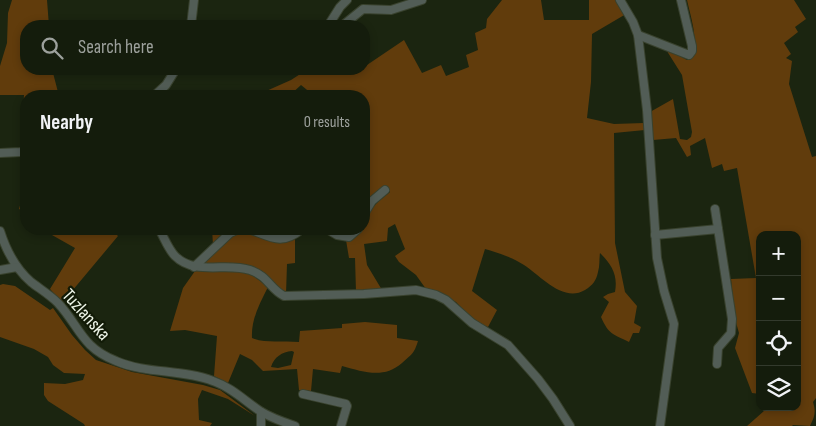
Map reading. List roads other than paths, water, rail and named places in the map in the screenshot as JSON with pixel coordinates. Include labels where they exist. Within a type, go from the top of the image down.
[{"type":"street","points":[[192,20],[194,0]]},
{"type":"street","points":[[332,20],[340,7],[348,0]]},
{"type":"street","points":[[349,20],[363,9],[391,10],[422,0]]},
{"type":"street","points":[[620,0],[631,17],[638,35],[648,118],[657,258],[674,324],[660,426]]},
{"type":"street","points":[[638,35],[689,55],[692,51],[692,46],[681,0]]},
{"type":"street","points":[[161,90],[172,75]]},
{"type":"street","points":[[0,153],[20,152]]},
{"type":"street","points":[[370,204],[385,190]]},
{"type":"street","points":[[716,209],[732,329],[718,348],[717,364]]},
{"type":"street","points":[[655,235],[718,229]]},
{"type":"street","name":"Tuzlanska","points":[[0,231],[17,267],[30,281],[58,304],[85,341],[100,353],[129,366],[212,380],[232,390],[262,412],[295,426]]},
{"type":"street","points":[[163,235],[175,256],[194,267],[237,267],[251,271],[262,276],[278,294],[289,298],[307,295],[364,294],[410,290],[436,295],[446,300],[472,323],[508,345],[538,378],[570,426]]},
{"type":"street","points":[[194,267],[227,235]]},
{"type":"street","points":[[267,235],[279,239],[295,235]]},
{"type":"street","points":[[337,235],[349,237],[351,235]]},
{"type":"street","points":[[0,270],[17,267]]},
{"type":"street","points":[[303,394],[346,404],[341,426]]},
{"type":"street","points":[[262,412],[262,426]]}]
